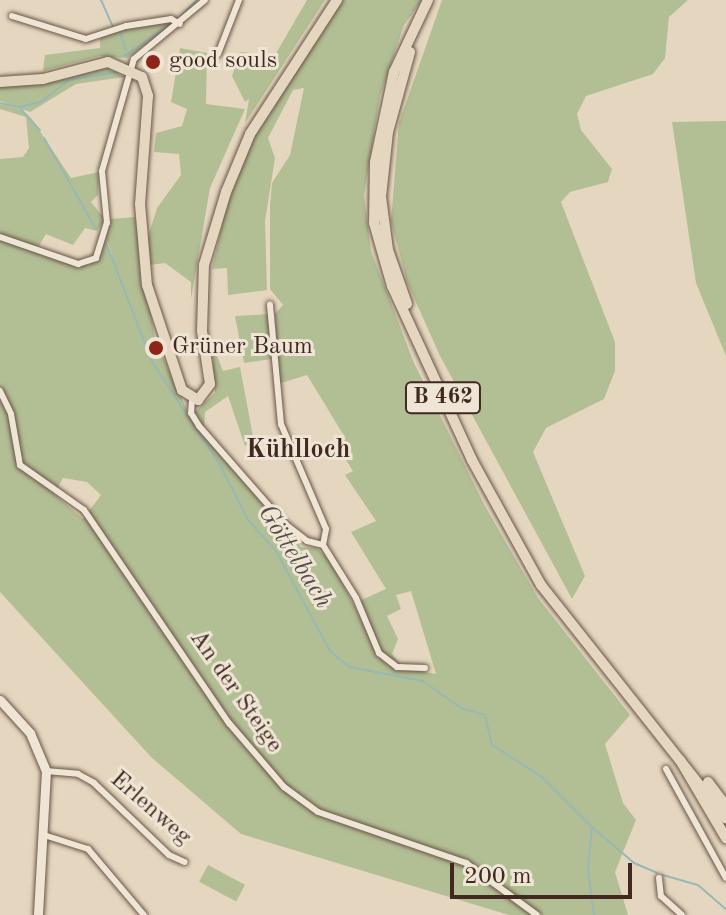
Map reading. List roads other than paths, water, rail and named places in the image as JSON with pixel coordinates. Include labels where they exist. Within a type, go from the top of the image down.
[{"type":"main road","points":[[0,80],[18,82],[105,62],[131,67],[142,77],[148,96],[140,204],[147,285],[170,361],[192,399],[204,398],[210,384],[202,331],[213,213],[238,144],[329,0]]},
{"type":"main road","points":[[208,249],[250,134],[337,0]]},
{"type":"main road","name":"B 462","points":[[428,0],[394,72],[380,130],[372,197],[382,254],[449,413],[528,563],[575,631],[677,746],[726,818]]},
{"type":"main road","name":"B 462","points":[[435,0],[402,71],[388,132],[381,197],[392,261],[448,394],[527,549],[574,619],[726,806]]},
{"type":"main road","points":[[677,746],[691,787],[726,838]]},
{"type":"street","points":[[0,237],[78,264],[96,258],[107,223],[102,171],[131,67],[140,52],[180,24],[205,0]]},
{"type":"street","points":[[218,54],[240,2]]},
{"type":"street","points":[[12,16],[86,39],[126,26],[171,19],[180,24]]},
{"type":"street","points":[[270,305],[279,413],[326,529],[323,545],[356,598],[379,653],[397,667],[425,668]]},
{"type":"street","name":"An der Steige","points":[[0,391],[11,414],[20,465],[63,493],[98,529],[229,723],[298,801],[435,848],[496,882],[537,915]]},
{"type":"street","points":[[192,399],[191,413],[205,434],[284,523],[307,541],[323,545]]},
{"type":"street","points":[[1,703],[30,733],[46,771],[38,915]]},
{"type":"street","points":[[666,769],[726,878]]},
{"type":"street","name":"Erlenweg","points":[[46,771],[78,774],[94,783],[169,855],[185,862]]},
{"type":"street","points":[[44,835],[88,849],[144,915]]},
{"type":"street","points":[[659,878],[661,896],[682,915]]},
{"type":"waterway","points":[[101,0],[113,27]]},
{"type":"waterway","points":[[181,16],[197,0]]},
{"type":"waterway","points":[[124,56],[169,26]]},
{"type":"waterway","points":[[120,32],[126,50]]},
{"type":"waterway","points":[[0,103],[19,107],[41,102],[69,80],[117,72]]},
{"type":"waterway","name":"Göttelbach","points":[[20,108],[40,130]]},
{"type":"waterway","name":"Göttelbach","points":[[44,138],[95,227]]},
{"type":"waterway","name":"Göttelbach","points":[[105,240],[152,362],[219,463],[248,520],[276,551],[330,651],[349,667],[423,681],[461,708],[485,715],[492,745],[542,777],[592,827],[588,870],[594,915]]},
{"type":"waterway","points":[[593,828],[634,863],[657,873]]},
{"type":"waterway","points":[[663,875],[698,885],[726,909]]},
{"type":"place","name":"good souls","points":[[153,62]]},
{"type":"place","name":"Grüner Baum","points":[[156,348]]},
{"type":"district","name":"Kühlloch","points":[[298,451]]}]
